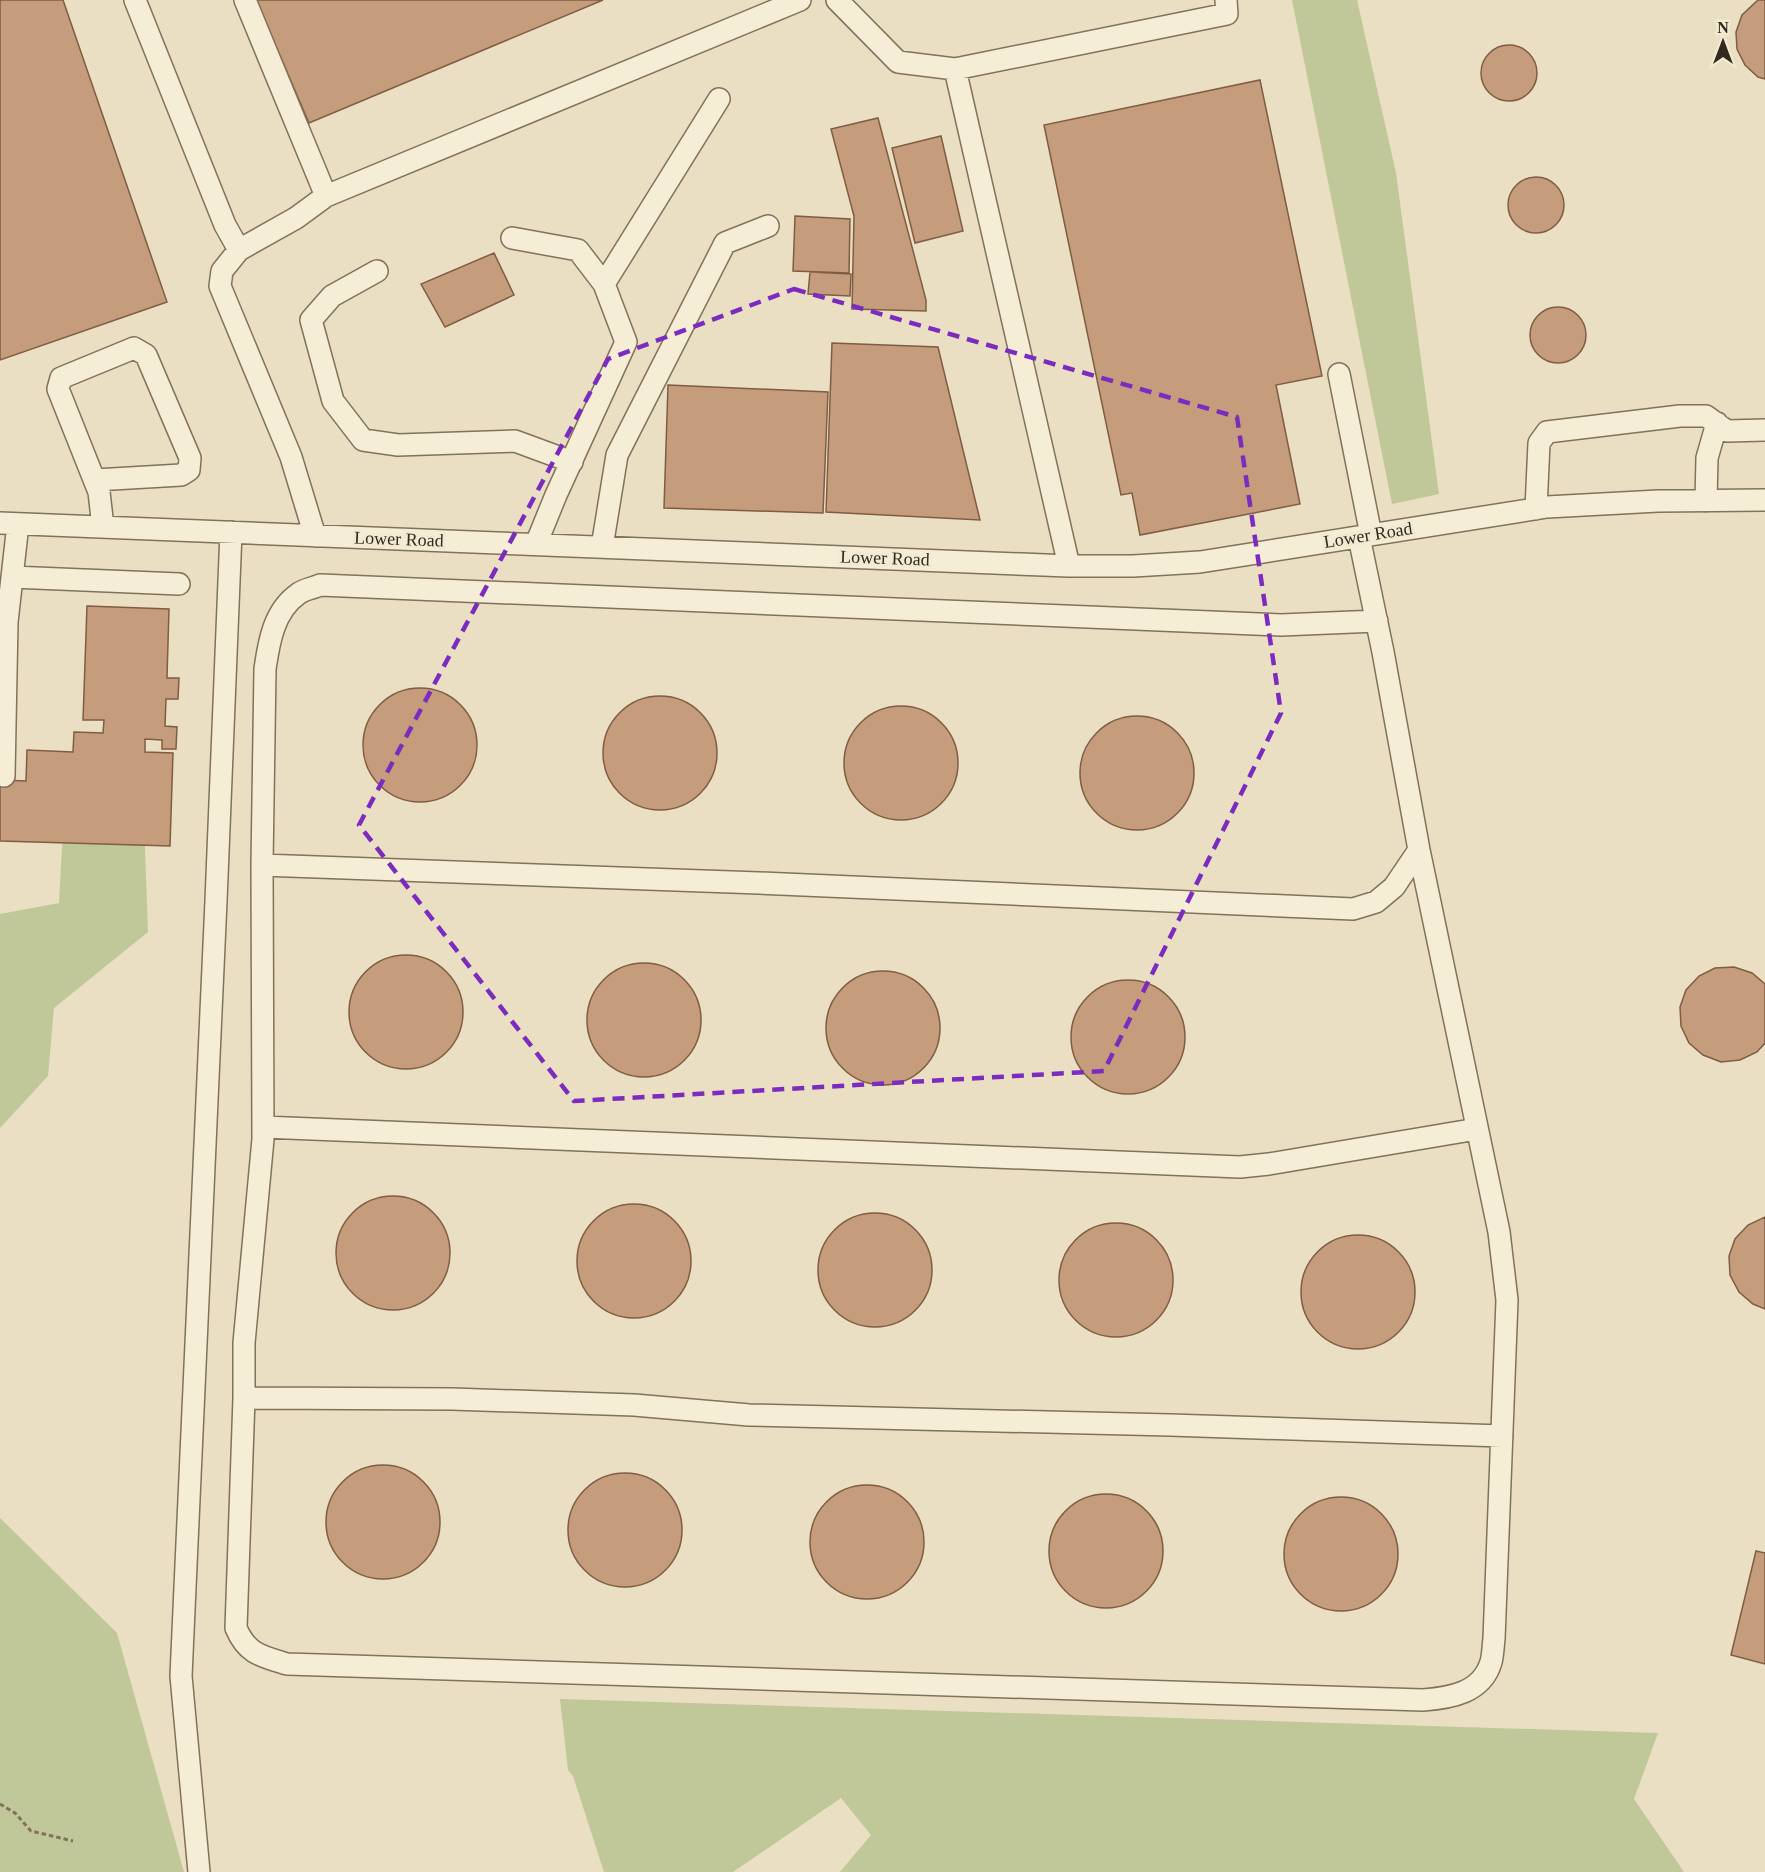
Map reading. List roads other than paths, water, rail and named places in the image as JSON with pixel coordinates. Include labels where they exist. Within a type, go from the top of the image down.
[{"type":"street","points":[[135,0],[225,225],[239,250]]},
{"type":"street","points":[[245,0],[326,196]]},
{"type":"street","points":[[315,536],[291,457],[220,286],[222,271],[239,250],[296,218],[326,196],[800,0]]},
{"type":"street","points":[[837,0],[898,62],[955,69],[1227,14],[1226,0]]},
{"type":"street","points":[[955,69],[1069,566]]},
{"type":"street","points":[[604,284],[719,99]]},
{"type":"street","points":[[602,547],[617,455],[725,243],[768,226]]},
{"type":"street","points":[[512,238],[578,250],[604,284],[626,342],[536,544]]},
{"type":"street","points":[[377,271],[332,296],[311,320],[333,401],[363,440],[398,445],[515,441],[572,462]]},
{"type":"street","points":[[94,480],[182,475],[189,470],[190,458],[146,355],[134,348],[61,378],[58,389],[94,480],[99,492],[103,527]]},
{"type":"street","points":[[1340,374],[1377,621],[1419,850],[1505,1271],[1507,1300],[1494,1638],[1491,1663],[1480,1680],[1467,1691],[1448,1699],[1411,1700],[287,1664],[251,1651],[242,1641],[236,1628],[244,1343],[263,1126],[262,865],[265,669],[269,639],[281,613],[299,593],[320,585],[1281,625],[1377,621]]},
{"type":"street","points":[[1536,509],[1539,443],[1547,432],[1680,416],[1706,416],[1727,431],[1765,430]]},
{"type":"street","points":[[1706,501],[1707,458],[1717,423]]},
{"type":"street","name":"Lower Road","points":[[9,523],[1069,566],[1133,566],[1200,562],[1536,509],[1598,503],[1765,500]]},
{"type":"street","points":[[4,776],[7,622],[12,577],[9,523]]},
{"type":"street","points":[[199,1872],[181,1676],[231,532]]},
{"type":"street","points":[[12,577],[179,584]]},
{"type":"street","points":[[262,865],[771,883],[1353,909],[1376,902],[1394,887],[1419,850]]},
{"type":"street","points":[[263,1126],[1240,1167],[1477,1130]]},
{"type":"street","points":[[244,1398],[463,1400],[634,1405],[749,1415],[1502,1436]]}]
